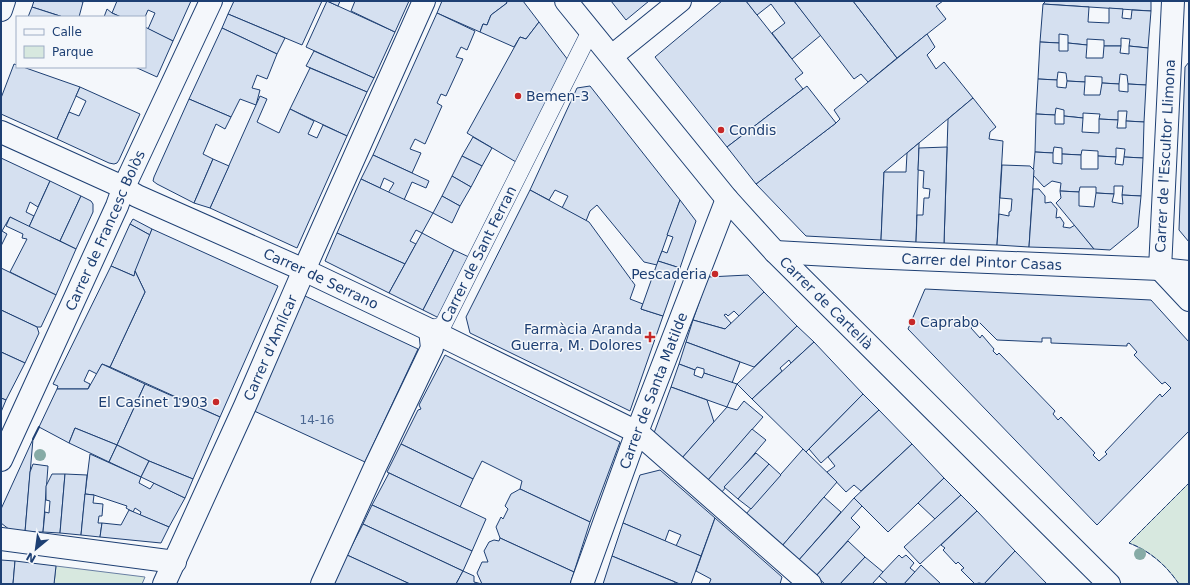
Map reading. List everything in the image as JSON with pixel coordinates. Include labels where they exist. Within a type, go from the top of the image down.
[{"type":"street","points":[[1,10],[4,1]]},
{"type":"street","name":"Carrer de Francesc Bolòs","points":[[1,460],[117,206],[123,189],[211,1]]},
{"type":"street","name":"Carrer d'Amílcar","points":[[164,584],[245,406],[424,1]]},
{"type":"street","name":"Carrer de Cartellà","points":[[566,1],[727,199],[775,252],[1109,584]]},
{"type":"street","points":[[612,56],[680,1]]},
{"type":"street","name":"Carrer de l'Escultor Llimona","points":[[1173,1],[1160,269],[1189,300]]},
{"type":"street","name":"Carrer de Sant Ferran","points":[[322,584],[376,465],[432,348],[430,330],[443,325],[591,30]]},
{"type":"street","name":"Carrer de Serrano","points":[[1,132],[116,184],[123,189],[304,270],[637,432],[799,580]]},
{"type":"street","name":"Carrer de Santa Matilde","points":[[582,584],[637,432],[727,199]]},
{"type":"street","name":"Carrer del Pintor Casas","points":[[775,252],[867,258],[1160,269],[1189,272]]},
{"type":"street","points":[[1,539],[175,562]]},
{"type":"green space","points":[[1189,483],[1189,584],[1179,584],[1169,571],[1151,554],[1129,543]]},
{"type":"green space","points":[[56,566],[145,577],[142,584],[54,584]]},
{"type":"building","points":[[34,1],[83,2],[79,16],[60,16],[32,7]]},
{"type":"building","points":[[117,1],[191,1],[173,41],[148,29],[155,13],[148,10],[145,16],[119,16],[112,13]]},
{"type":"building","points":[[234,1],[322,1],[302,45],[228,14]]},
{"type":"building","points":[[327,1],[395,32],[374,78],[306,47]]},
{"type":"building","points":[[327,1],[340,1],[338,6]]},
{"type":"building","points":[[355,1],[409,1],[395,32],[351,11]]},
{"type":"building","points":[[442,1],[506,1],[507,3],[491,15],[487,25],[483,24],[480,32],[437,13]]},
{"type":"building","points":[[506,1],[523,1],[539,22],[526,39],[520,37],[514,47],[480,32],[483,24],[487,25],[491,15],[507,3]]},
{"type":"building","points":[[611,1],[649,1],[626,20]]},
{"type":"building","points":[[722,1],[746,1],[803,73],[795,79],[803,89],[727,147],[655,57]]},
{"type":"building","points":[[746,1],[794,1],[821,35],[792,59],[772,33],[785,23],[771,4],[757,15]]},
{"type":"building","points":[[794,1],[853,1],[897,58],[868,82],[861,74],[854,79]]},
{"type":"building","points":[[853,1],[943,1],[936,6],[946,19],[897,58]]},
{"type":"building","points":[[1046,1],[1151,1],[1151,11],[1043,4]]},
{"type":"building","points":[[1043,4],[1089,7],[1088,22],[1109,23],[1109,8],[1123,9],[1122,18],[1131,19],[1132,10],[1151,11],[1148,48],[1129,46],[1130,39],[1121,38],[1121,46],[1104,46],[1104,40],[1087,39],[1087,45],[1068,43],[1068,35],[1059,34],[1059,43],[1040,42]]},
{"type":"building","points":[[32,7],[60,16],[28,16]]},
{"type":"building","points":[[107,9],[119,16],[104,16]]},
{"type":"building","points":[[437,13],[475,31],[467,50],[461,47],[456,57],[463,59],[446,96],[441,94],[437,103],[442,106],[425,144],[415,139],[410,149],[421,153],[412,173],[373,155]]},
{"type":"building","points":[[228,14],[285,38],[277,54],[222,28]]},
{"type":"building","name":"Bemen-3","points":[[539,22],[568,60],[516,162],[467,133],[520,37],[526,39]]},
{"type":"building","points":[[146,28],[173,41],[157,77],[137,68],[146,68]]},
{"type":"building","points":[[222,28],[277,54],[267,79],[257,75],[252,88],[260,90],[256,105],[240,99],[231,117],[189,99]]},
{"type":"building","points":[[927,34],[935,47],[927,55],[936,69],[944,62],[973,98],[884,172],[881,240],[806,236],[756,184],[836,123],[840,119],[834,110]]},
{"type":"building","points":[[1040,42],[1059,43],[1059,51],[1068,51],[1068,43],[1087,45],[1086,58],[1103,58],[1104,46],[1121,46],[1120,53],[1129,54],[1129,46],[1148,48],[1146,85],[1128,84],[1127,75],[1120,74],[1119,84],[1102,83],[1102,77],[1085,76],[1085,82],[1067,81],[1066,73],[1058,72],[1057,80],[1038,79]]},
{"type":"building","points":[[314,51],[374,78],[367,92],[306,66]]},
{"type":"building","points":[[1189,62],[1189,242],[1179,230],[1185,67]]},
{"type":"building","points":[[14,64],[16,65],[16,68],[26,68],[80,87],[57,139],[1,114],[1,98]]},
{"type":"building","points":[[310,68],[367,92],[347,136],[290,109]]},
{"type":"building","points":[[1038,79],[1057,80],[1057,87],[1066,88],[1067,81],[1085,82],[1084,95],[1100,95],[1102,83],[1119,84],[1119,91],[1128,92],[1128,84],[1146,85],[1144,122],[1126,121],[1127,111],[1118,111],[1118,120],[1099,119],[1100,114],[1083,113],[1083,118],[1064,116],[1064,110],[1056,108],[1055,115],[1036,114]]},
{"type":"building","points":[[590,86],[680,200],[657,265],[644,262],[597,205],[590,211],[586,221],[562,208],[568,196],[555,190],[549,200],[530,190],[577,88]]},
{"type":"building","points":[[807,86],[836,123],[756,184],[727,147]]},
{"type":"building","points":[[80,87],[140,114],[117,163],[109,163],[57,139],[69,112],[79,116],[86,101],[76,96]]},
{"type":"building","points":[[260,96],[267,99],[257,122],[279,133],[290,109],[314,121],[308,134],[317,138],[323,125],[347,136],[297,248],[210,208]]},
{"type":"building","points":[[973,98],[996,127],[990,132],[989,139],[1003,141],[997,245],[944,243],[948,119]]},
{"type":"building","points":[[189,99],[231,117],[225,129],[216,124],[203,154],[213,159],[194,203],[153,181]]},
{"type":"building","points":[[1036,114],[1055,115],[1055,124],[1064,124],[1064,116],[1083,118],[1082,132],[1099,133],[1099,119],[1118,120],[1117,128],[1126,128],[1126,121],[1144,122],[1143,158],[1124,157],[1125,149],[1116,148],[1116,157],[1098,156],[1098,151],[1082,150],[1081,155],[1062,154],[1062,148],[1054,147],[1053,153],[1035,152]]},
{"type":"building","points":[[473,137],[492,148],[482,166],[462,156]]},
{"type":"building","points":[[919,143],[916,242],[881,240],[884,172],[906,172],[907,153]]},
{"type":"building","points":[[947,147],[944,243],[916,242],[917,215],[923,215],[924,198],[929,198],[930,189],[923,188],[924,171],[918,170],[919,148]]},
{"type":"building","points":[[1035,152],[1053,153],[1053,163],[1062,164],[1062,154],[1081,155],[1081,169],[1098,169],[1098,156],[1116,157],[1115,164],[1123,165],[1124,157],[1143,158],[1141,196],[1122,195],[1123,186],[1114,186],[1114,194],[1096,193],[1096,187],[1080,187],[1079,192],[1060,191],[1061,183],[1052,181],[1044,187],[1033,175]]},
{"type":"building","points":[[373,155],[429,181],[426,188],[412,182],[404,200],[388,193],[394,183],[384,178],[380,188],[361,179]]},
{"type":"building","points":[[462,156],[482,166],[471,187],[452,176]]},
{"type":"building","points":[[1,158],[50,181],[38,207],[30,202],[26,212],[34,216],[29,227],[10,217],[2,231],[7,234],[1,246]]},
{"type":"building","points":[[213,159],[229,166],[210,208],[194,203]]},
{"type":"building","points":[[1002,165],[1030,166],[1034,170],[1029,247],[997,245],[999,214],[1009,216],[1012,199],[1000,198]]},
{"type":"building","points":[[452,176],[471,187],[460,206],[442,196]]},
{"type":"building","points":[[361,179],[433,213],[422,233],[416,230],[410,241],[416,244],[405,264],[337,233]]},
{"type":"building","points":[[50,181],[81,196],[60,241],[29,227]]},
{"type":"building","points":[[1033,189],[1039,189],[1045,196],[1045,203],[1051,202],[1057,209],[1056,218],[1060,217],[1064,223],[1063,227],[1070,228],[1075,225],[1094,249],[1029,247]]},
{"type":"building","points":[[530,190],[589,222],[635,285],[630,299],[643,304],[641,309],[663,316],[630,411],[470,333],[466,317]]},
{"type":"building","points":[[1060,191],[1079,192],[1079,206],[1094,207],[1096,193],[1114,194],[1112,202],[1123,204],[1122,195],[1141,196],[1138,227],[1110,250],[1094,249],[1056,203],[1061,198]]},
{"type":"building","points":[[81,196],[91,201],[93,204],[93,212],[76,249],[60,241]]},
{"type":"building","points":[[442,196],[460,206],[452,223],[433,213]]},
{"type":"building","points":[[680,200],[696,221],[680,268],[658,261],[662,251],[667,253],[673,237],[667,235]]},
{"type":"building","points":[[10,217],[76,249],[56,295],[10,272],[27,239],[22,238],[23,234],[6,226]]},
{"type":"building","points":[[133,219],[152,229],[150,235],[130,224]]},
{"type":"building","points":[[130,224],[150,235],[134,276],[111,266]]},
{"type":"building","points":[[152,229],[278,286],[220,417],[110,367],[145,292],[135,271]]},
{"type":"building","points":[[337,233],[405,264],[389,293],[325,261]]},
{"type":"building","points":[[422,233],[454,250],[423,310],[389,293]]},
{"type":"building","points":[[454,250],[471,258],[441,319],[423,310]]},
{"type":"building","points":[[658,261],[680,268],[663,316],[641,309]]},
{"type":"building","points":[[111,266],[134,276],[135,271],[145,292],[110,367],[102,364],[97,374],[89,370],[84,381],[90,384],[88,389],[57,389],[58,386],[53,384]]},
{"type":"building","points":[[1,268],[56,295],[41,327],[37,327],[1,310]]},
{"type":"building","points":[[748,275],[764,292],[739,316],[734,311],[728,316],[726,314],[724,315],[731,323],[725,329],[693,320],[708,277]]},
{"type":"building","points":[[925,289],[1151,300],[1189,342],[1189,431],[1097,525],[908,329]],"holes":[[[978,321],[997,340],[1042,342],[1042,338],[1051,338],[1051,343],[1127,346],[1129,343],[1137,352],[1134,355],[1162,384],[1165,382],[1171,388],[1162,397],[1160,394],[1105,452],[1107,454],[1099,461],[1093,455],[1095,453],[1061,417],[1058,420],[1053,414],[1055,411],[999,353],[997,355],[993,351],[994,349],[982,335],[980,338],[971,328]]]},
{"type":"building","points":[[764,292],[797,326],[754,367],[686,342],[693,320],[725,329]]},
{"type":"building","points":[[305,296],[418,349],[365,462],[252,410]]},
{"type":"building","points":[[1,310],[37,327],[39,333],[25,363],[1,352]]},
{"type":"building","points":[[797,326],[814,342],[791,363],[789,360],[780,368],[782,371],[752,399],[737,384]]},
{"type":"building","points":[[686,342],[740,362],[732,383],[704,373],[704,369],[697,367],[695,370],[679,364]]},
{"type":"building","points":[[814,342],[863,394],[806,452],[752,399]]},
{"type":"building","points":[[1,352],[25,363],[6,400],[1,398]]},
{"type":"building","points":[[445,355],[620,442],[590,522],[520,489],[522,481],[482,461],[473,479],[401,444],[418,410],[421,409],[419,405]]},
{"type":"building","points":[[102,364],[145,384],[117,445],[75,428],[69,443],[39,427],[57,389],[88,389]]},
{"type":"building","points":[[679,364],[695,370],[694,375],[702,378],[704,373],[737,384],[727,407],[671,387]]},
{"type":"building","points":[[145,384],[220,417],[193,479],[149,461],[117,445]]},
{"type":"building","points":[[671,387],[707,400],[714,422],[682,458],[654,433]]},
{"type":"building","points":[[863,394],[879,410],[821,463],[809,449]]},
{"type":"building","points":[[1,398],[6,400],[1,412]]},
{"type":"building","points":[[744,401],[763,417],[708,480],[682,458],[727,407],[737,410]]},
{"type":"building","points":[[879,410],[912,444],[861,491],[854,485],[846,492],[827,472],[835,466],[828,457]]},
{"type":"building","points":[[75,428],[117,445],[109,462],[69,443]]},
{"type":"building","points":[[752,429],[766,440],[721,493],[708,480]]},
{"type":"building","points":[[33,439],[25,532],[10,530],[1,523],[1,509]]},
{"type":"building","points":[[401,444],[473,479],[460,507],[387,472]]},
{"type":"building","points":[[912,444],[944,478],[888,532],[854,498]]},
{"type":"building","points":[[117,445],[149,461],[141,477],[109,462]]},
{"type":"building","points":[[803,449],[837,482],[782,546],[746,514]]},
{"type":"building","points":[[756,453],[769,464],[738,499],[724,487]]},
{"type":"building","points":[[90,454],[141,477],[139,483],[150,489],[154,483],[185,498],[169,527],[140,515],[141,512],[135,508],[133,512],[126,508],[127,506],[94,495],[85,494]]},
{"type":"building","points":[[149,461],[193,479],[185,498],[141,477]]},
{"type":"building","points":[[33,464],[48,466],[43,532],[25,532],[30,472]]},
{"type":"building","points":[[769,464],[781,475],[751,509],[738,499]]},
{"type":"building","points":[[660,470],[715,518],[701,556],[676,546],[681,535],[669,530],[665,541],[623,523],[640,475]]},
{"type":"building","points":[[389,473],[486,519],[472,551],[372,505]]},
{"type":"building","points":[[52,474],[65,474],[60,533],[43,532],[45,512],[49,513],[50,501],[46,500],[46,486]]},
{"type":"building","points":[[65,474],[87,475],[81,535],[60,533]]},
{"type":"building","points":[[944,478],[961,495],[935,519],[918,503]]},
{"type":"building","points":[[520,489],[590,522],[574,572],[500,538],[496,527],[501,517],[503,519],[508,509],[505,506],[511,494]]},
{"type":"building","points":[[85,494],[94,495],[93,503],[103,504],[102,516],[99,516],[98,523],[102,523],[100,537],[81,535]]},
{"type":"building","points":[[961,495],[977,511],[920,564],[904,547]]},
{"type":"building","points":[[824,497],[841,512],[798,561],[782,546]]},
{"type":"building","points":[[854,498],[862,506],[851,518],[860,527],[816,576],[798,561]]},
{"type":"building","points":[[372,505],[472,551],[463,571],[363,524]]},
{"type":"building","points":[[129,510],[169,527],[161,543],[100,537],[102,523],[121,525]]},
{"type":"building","points":[[977,511],[1015,551],[984,584],[975,584],[961,570],[964,568],[958,562],[956,564],[943,550],[945,548],[941,545]]},
{"type":"building","points":[[715,518],[782,577],[780,584],[709,584],[711,579],[696,571]]},
{"type":"building","points":[[623,523],[701,556],[691,584],[680,584],[612,556]]},
{"type":"building","points":[[363,524],[463,571],[456,584],[410,584],[347,555]]},
{"type":"building","points":[[500,538],[574,572],[570,584],[482,584],[477,573],[482,562],[488,562],[484,551],[489,542],[494,540],[499,541]]},
{"type":"building","points":[[848,541],[865,557],[840,584],[825,584],[816,576]]},
{"type":"building","points":[[1015,551],[1047,584],[984,584]]},
{"type":"building","points":[[347,555],[410,584],[334,584]]},
{"type":"building","points":[[899,555],[902,558],[906,555],[914,563],[910,568],[915,572],[904,584],[888,584],[879,576]]},
{"type":"building","points":[[612,556],[675,582],[675,584],[603,584]]},
{"type":"building","points":[[865,557],[883,572],[872,584],[840,584]]},
{"type":"building","points":[[1,560],[15,561],[13,584],[1,584]]},
{"type":"building","points":[[15,561],[56,566],[54,584],[13,584]]},
{"type":"building","points":[[921,565],[941,584],[904,584]]},
{"type":"building","points":[[463,571],[474,576],[474,582],[482,584],[456,584]]},
{"type":"fence","points":[[1179,584],[1169,571],[1151,554],[1129,543],[1189,483]]},
{"type":"wall","points":[[33,439],[39,427]]},
{"type":"place","name":"Bemen-3","points":[[518,96]]},
{"type":"place","name":"Condis","points":[[721,130]]},
{"type":"place","name":"Pescaderia","points":[[715,274]]},
{"type":"place","name":"Caprabo","points":[[912,322]]},
{"type":"place","name":"Farmàcia Aranda Guerra, M. Dolores","points":[[650,337]]},
{"type":"place","name":"El Casinet 1903","points":[[216,402]]}]
